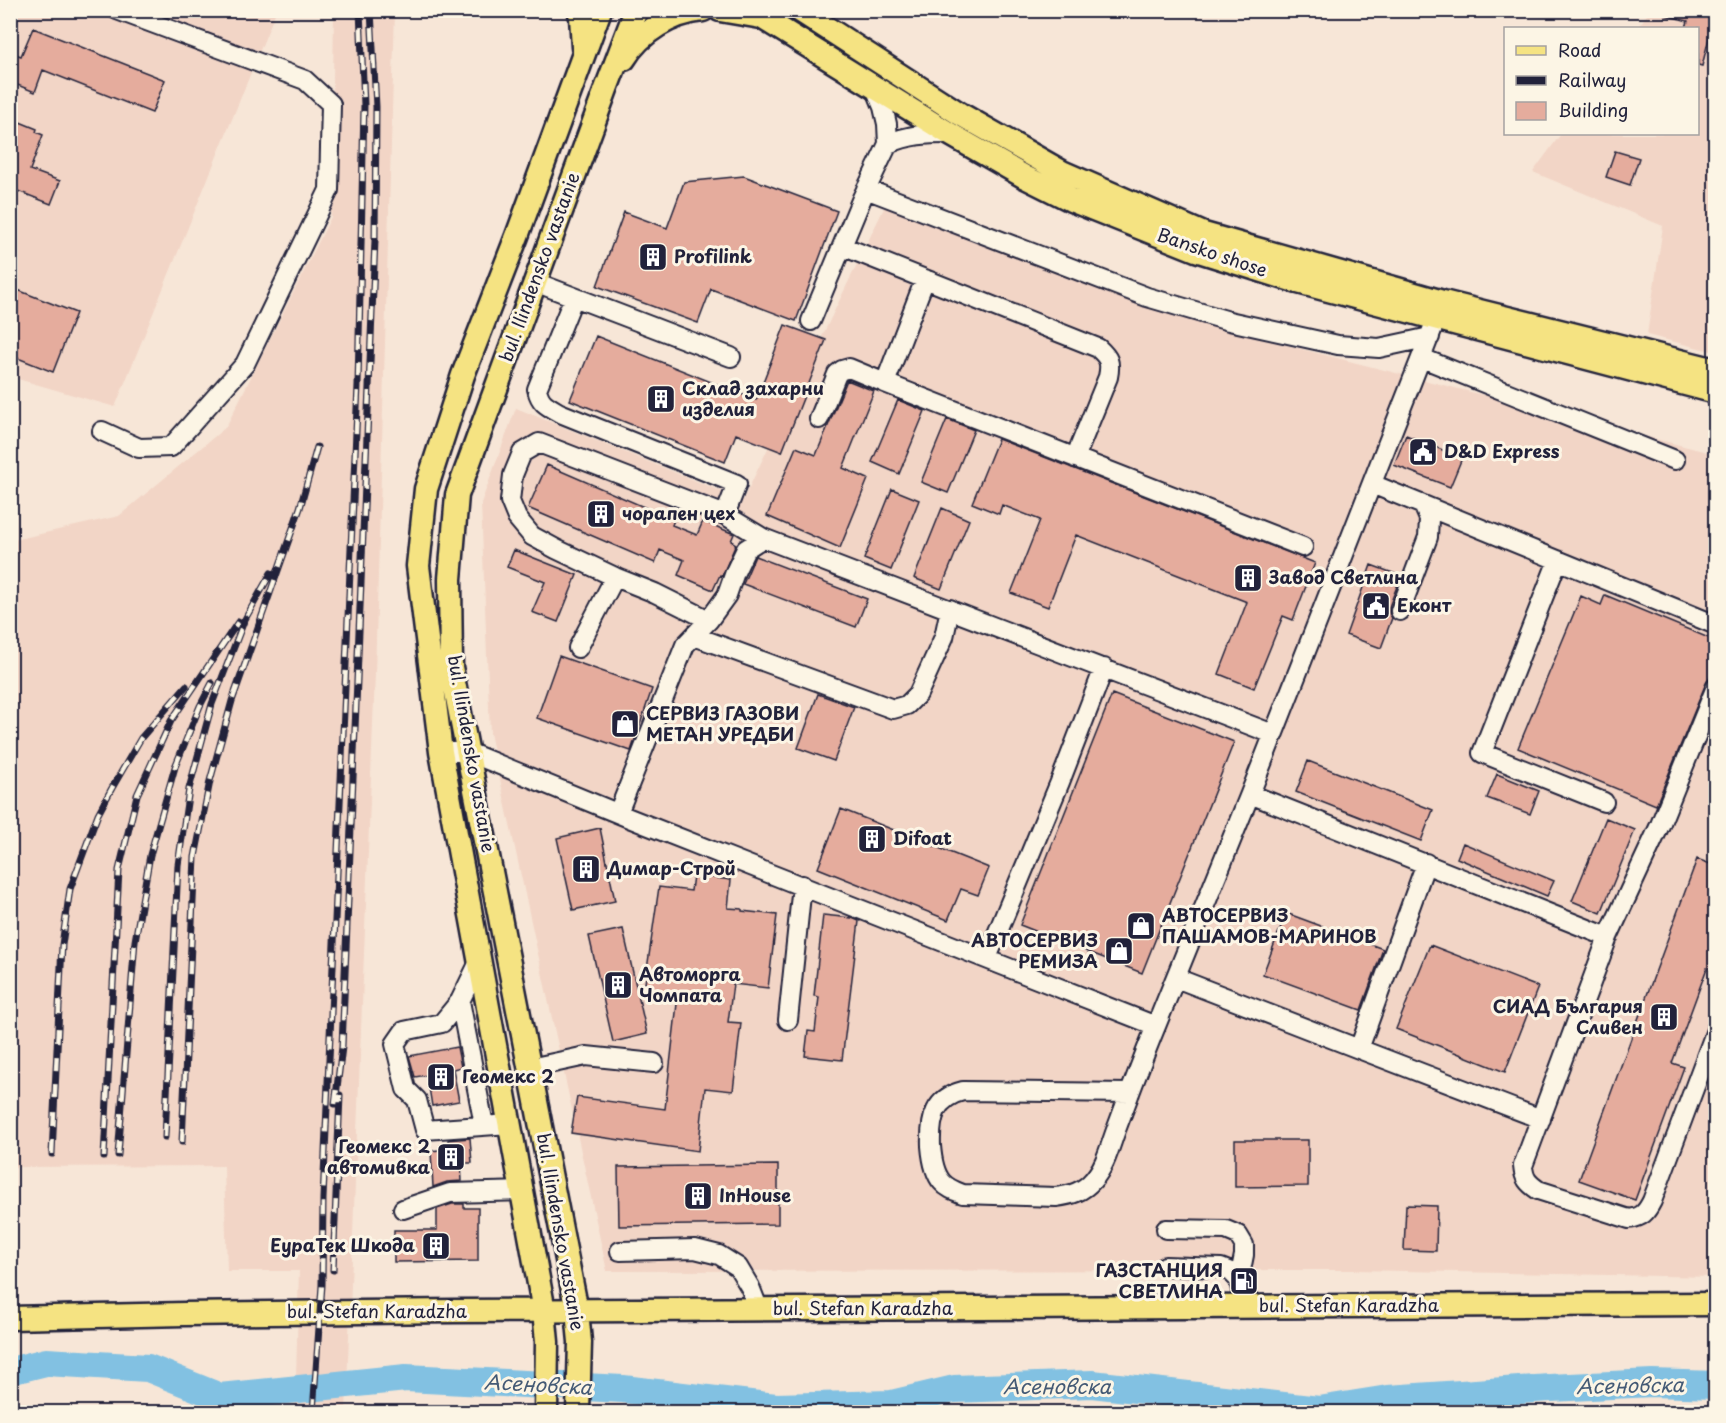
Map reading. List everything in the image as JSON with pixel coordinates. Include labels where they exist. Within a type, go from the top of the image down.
[{"type":"main road","points":[[579,10],[583,57]]},
{"type":"main road","name":"bul. Ilindensko vastanie","points":[[546,1413],[544,1311],[441,752],[418,566],[426,489],[463,375],[600,10]]},
{"type":"main road","name":"bul. Ilindensko vastanie","points":[[578,1413],[580,1342],[577,1311],[451,667],[450,579],[457,495],[636,10]]},
{"type":"main road","points":[[606,88],[631,47],[658,25],[689,11],[703,10]]},
{"type":"main road","points":[[720,10],[756,14]]},
{"type":"main road","name":"Bansko shose","points":[[799,10],[960,114],[1062,172],[1204,234],[1437,319],[1716,370]]},
{"type":"main road","name":"Bansko shose","points":[[756,14],[950,134],[1025,177],[1071,200],[1196,250],[1298,282],[1716,392]]},
{"type":"main road","name":"bul. Stefan Karadzha","points":[[10,1318],[544,1311],[1716,1304]]},
{"type":"street","points":[[102,430],[139,448],[171,447],[245,364],[329,190],[331,104],[305,80],[117,10]]},
{"type":"street","points":[[811,321],[866,189],[888,144],[883,107],[873,85]]},
{"type":"street","points":[[888,144],[903,137],[918,134],[950,134]]},
{"type":"street","points":[[866,189],[1147,297],[1229,321],[1338,345],[1379,348],[1437,319]]},
{"type":"street","points":[[842,246],[1098,348],[1110,364],[1108,376],[1075,458]]},
{"type":"street","points":[[885,383],[925,279]]},
{"type":"street","points":[[535,282],[731,357]]},
{"type":"street","points":[[574,297],[537,388],[539,398],[560,413],[737,484],[725,515]]},
{"type":"street","points":[[1130,1093],[963,1091],[951,1094],[937,1108],[930,1128],[932,1159],[936,1171],[942,1182],[952,1190],[963,1194],[1056,1197],[1071,1195],[1083,1190],[1094,1180],[1102,1167],[1437,319]]},
{"type":"street","points":[[1422,358],[1674,459]]},
{"type":"street","points":[[819,419],[837,374],[849,368],[1303,547]]},
{"type":"street","points":[[709,620],[532,536],[517,518],[510,501],[513,476],[522,453],[539,442],[725,515],[763,538],[1273,734]]},
{"type":"street","points":[[1372,484],[1716,625]]},
{"type":"street","points":[[1400,611],[1428,537],[1429,519],[1423,505]]},
{"type":"street","points":[[618,813],[685,645],[709,620],[727,595],[746,549],[763,538]]},
{"type":"street","points":[[1558,560],[1482,753],[1604,802]]},
{"type":"street","points":[[578,648],[615,577]]},
{"type":"street","points":[[694,636],[893,709],[907,705],[918,693],[944,638],[950,609]]},
{"type":"street","points":[[987,958],[1060,782],[1104,668]]},
{"type":"street","points":[[1716,687],[1660,825],[1608,937],[1523,1166],[1528,1184],[1538,1190],[1629,1219],[1638,1218],[1647,1210],[1652,1201],[1716,1030]]},
{"type":"street","points":[[441,752],[468,752],[1156,1026]]},
{"type":"street","points":[[1250,794],[1608,937]]},
{"type":"street","points":[[1359,1049],[1426,863]]},
{"type":"street","points":[[788,1020],[802,885]]},
{"type":"street","points":[[480,960],[460,1001],[442,1023],[404,1031],[395,1044],[406,1089],[417,1100],[425,1130],[510,1125]]},
{"type":"street","points":[[1176,978],[1540,1119]]},
{"type":"street","points":[[460,1001],[484,1125]]},
{"type":"street","points":[[530,1068],[586,1056],[654,1063]]},
{"type":"street","points":[[403,1209],[450,1193],[523,1191]]},
{"type":"street","points":[[1166,1229],[1226,1230],[1238,1235],[1244,1245],[1239,1281],[1244,1307]]},
{"type":"street","points":[[620,1251],[695,1249],[719,1255],[738,1267],[750,1287],[759,1310]]},
{"type":"street","points":[[1165,1266],[1221,1268],[1231,1272],[1239,1281]]},
{"type":"shaded area","points":[[341,10],[395,11],[375,674],[346,1412],[295,1412],[299,1271],[227,1271],[224,1166],[11,1167],[10,541],[119,516],[226,427],[331,217],[334,12]]},
{"type":"shaded area","points":[[10,11],[276,11],[115,407],[11,377]]},
{"type":"shaded area","points":[[1650,11],[1715,11],[1715,352],[1647,335],[1663,226],[1533,172],[1560,135],[1699,135],[1699,27],[1638,27]]},
{"type":"shaded area","points":[[885,206],[1254,337],[1715,454],[1715,1277],[1354,1270],[607,1271],[490,733],[481,503],[516,408],[743,500]]},
{"type":"building","points":[[1665,10],[1716,10],[1702,66],[1699,65],[1699,27],[1686,27],[1688,21],[1665,15]]},
{"type":"building","points":[[33,28],[165,80],[152,113],[43,70],[35,92],[10,82],[10,52],[21,56]]},
{"type":"building","points":[[15,120],[37,129],[36,132],[43,135],[30,170],[60,181],[51,204],[10,188],[10,132]]},
{"type":"building","points":[[1615,151],[1639,158],[1630,185],[1606,177]]},
{"type":"building","points":[[744,176],[837,211],[796,321],[711,289],[698,323],[597,286],[624,212],[667,228],[684,182]]},
{"type":"building","points":[[10,287],[76,313],[53,372],[10,355]]},
{"type":"building","name":"Склад захарни изделия","points":[[785,325],[826,340],[782,452],[736,434],[725,462],[570,400],[596,336],[756,400]]},
{"type":"building","points":[[847,380],[874,391],[843,468],[868,479],[840,548],[767,516],[796,447],[816,455]]},
{"type":"building","points":[[898,400],[925,411],[899,474],[872,462]]},
{"type":"building","points":[[947,419],[974,430],[948,493],[921,482]]},
{"type":"building","points":[[1406,435],[1462,458],[1450,487],[1394,465]]},
{"type":"building","name":"Завод Светлина","points":[[998,439],[1315,563],[1293,620],[1283,616],[1254,688],[1219,674],[1247,602],[1076,535],[1048,607],[1011,593],[1040,520],[1002,505],[999,514],[972,503]]},
{"type":"building","name":"чорапен цех","points":[[547,465],[674,520],[672,525],[697,535],[703,521],[734,534],[731,541],[736,544],[713,590],[678,575],[684,560],[660,550],[655,563],[528,508]]},
{"type":"building","points":[[892,489],[919,500],[891,570],[864,559]]},
{"type":"building","points":[[942,508],[969,520],[941,589],[914,578]]},
{"type":"building","points":[[514,550],[577,575],[558,622],[532,612],[545,582],[507,567]]},
{"type":"building","points":[[755,556],[867,599],[856,627],[743,584]]},
{"type":"building","name":"Еконт","points":[[1371,565],[1401,576],[1389,607],[1392,618],[1381,648],[1346,635]]},
{"type":"building","points":[[1605,595],[1716,641],[1716,663],[1656,805],[1518,748],[1581,596],[1601,605]]},
{"type":"building","points":[[559,656],[652,689],[631,751],[537,718]]},
{"type":"building","points":[[818,694],[854,707],[834,761],[798,748]]},
{"type":"building","points":[[1112,694],[1234,742],[1142,973],[1020,925]]},
{"type":"building","points":[[1308,761],[1433,810],[1421,841],[1296,792]]},
{"type":"building","points":[[1497,774],[1539,791],[1530,814],[1487,798]]},
{"type":"building","name":"Difoat","points":[[841,809],[989,868],[978,895],[961,889],[948,920],[818,868]]},
{"type":"building","points":[[1606,818],[1635,830],[1601,913],[1572,901]]},
{"type":"building","name":"Димар-Строй","points":[[600,828],[615,901],[573,910],[557,838]]},
{"type":"building","points":[[1463,843],[1554,881],[1547,896],[1457,858]]},
{"type":"building","name":"СИАД България Сливен","points":[[1697,859],[1716,866],[1716,971],[1707,968],[1672,1063],[1684,1067],[1635,1200],[1579,1180]]},
{"type":"building","points":[[693,875],[731,880],[728,908],[777,915],[768,988],[733,984],[728,1022],[741,1023],[733,1091],[705,1088],[698,1151],[571,1133],[577,1097],[665,1109],[678,995],[644,990],[659,887],[691,891]]},
{"type":"building","points":[[1286,913],[1383,949],[1361,1010],[1263,974]]},
{"type":"building","points":[[823,915],[852,918],[859,921],[842,1060],[805,1056],[808,1031],[815,1032],[819,997],[814,996]]},
{"type":"building","name":"Автоморга Чомпата","points":[[623,929],[647,1034],[613,1042],[589,936]]},
{"type":"building","points":[[1430,945],[1538,987],[1505,1072],[1396,1029]]},
{"type":"building","name":"Геомекс 2","points":[[457,1047],[461,1067],[453,1069],[459,1101],[432,1106],[427,1075],[415,1077],[409,1056]]},
{"type":"building","name":"Геомекс 2 автомивка","points":[[470,1138],[472,1163],[461,1163],[462,1181],[447,1182],[433,1187],[431,1151],[448,1149],[448,1140]]},
{"type":"building","points":[[1235,1140],[1308,1140],[1308,1186],[1235,1187]]},
{"type":"building","name":"InHouse","points":[[778,1165],[778,1224],[619,1226],[618,1167]]},
{"type":"building","name":"ЕураТек Шкода","points":[[452,1204],[464,1204],[464,1208],[478,1208],[478,1261],[394,1262],[394,1230],[437,1230],[437,1209]]},
{"type":"building","points":[[1406,1205],[1437,1206],[1436,1251],[1404,1250]]},
{"type":"waterway","name":"Асеновска","points":[[10,1371],[46,1362],[148,1368],[220,1397],[406,1378],[623,1389],[776,1407],[891,1404],[954,1389],[1092,1384],[1319,1410],[1388,1399],[1550,1388],[1652,1383],[1716,1385]]},
{"type":"railway","points":[[313,1412],[322,1285],[323,1199],[358,385],[364,105],[360,10]]},
{"type":"railway","points":[[335,1104],[342,1047],[375,240],[376,107],[371,10]]},
{"type":"railway","points":[[182,1142],[195,857],[210,781],[232,701],[300,508],[317,447]]},
{"type":"railway","points":[[165,1137],[178,865],[189,789],[212,704],[244,621],[271,573]]},
{"type":"railway","points":[[104,1157],[119,870],[137,795],[171,721],[238,622]]},
{"type":"railway","points":[[118,1155],[135,941],[150,855],[175,767],[212,683]]},
{"type":"railway","points":[[52,1154],[62,945],[70,889],[98,814],[112,788],[141,738],[186,686]]},
{"type":"railway","points":[[333,1270],[340,1095]]},
{"type":"place","name":"Profilink","points":[[653,257]]},
{"type":"place","name":"Склад захарни изделия","points":[[661,399]]},
{"type":"place","name":"D&D Express","points":[[1423,452]]},
{"type":"place","name":"чорапен цех","points":[[601,514]]},
{"type":"place","name":"Завод Светлина","points":[[1248,578]]},
{"type":"place","name":"Еконт","points":[[1376,606]]},
{"type":"place","name":"СЕРВИЗ ГАЗОВИ МЕТАН УРЕДБИ","points":[[625,724]]},
{"type":"place","name":"Difoat","points":[[872,839]]},
{"type":"place","name":"Димар-Строй","points":[[586,869]]},
{"type":"place","name":"АВТОСЕРВИЗ ПАШАМОВ-МАРИНОВ","points":[[1141,926]]},
{"type":"place","name":"АВТОСЕРВИЗ РЕМИЗА","points":[[1119,951]]},
{"type":"place","name":"Автоморга Чомпата","points":[[618,985]]},
{"type":"place","name":"СИАД България Сливен","points":[[1664,1017]]},
{"type":"place","name":"Геомекс 2","points":[[441,1077]]},
{"type":"place","name":"Геомекс 2 автомивка","points":[[451,1157]]},
{"type":"place","name":"InHouse","points":[[698,1196]]},
{"type":"place","name":"ЕураТек Шкода","points":[[436,1246]]},
{"type":"place","name":"ГАЗСТАНЦИЯ СВЕТЛИНА","points":[[1244,1281]]}]
